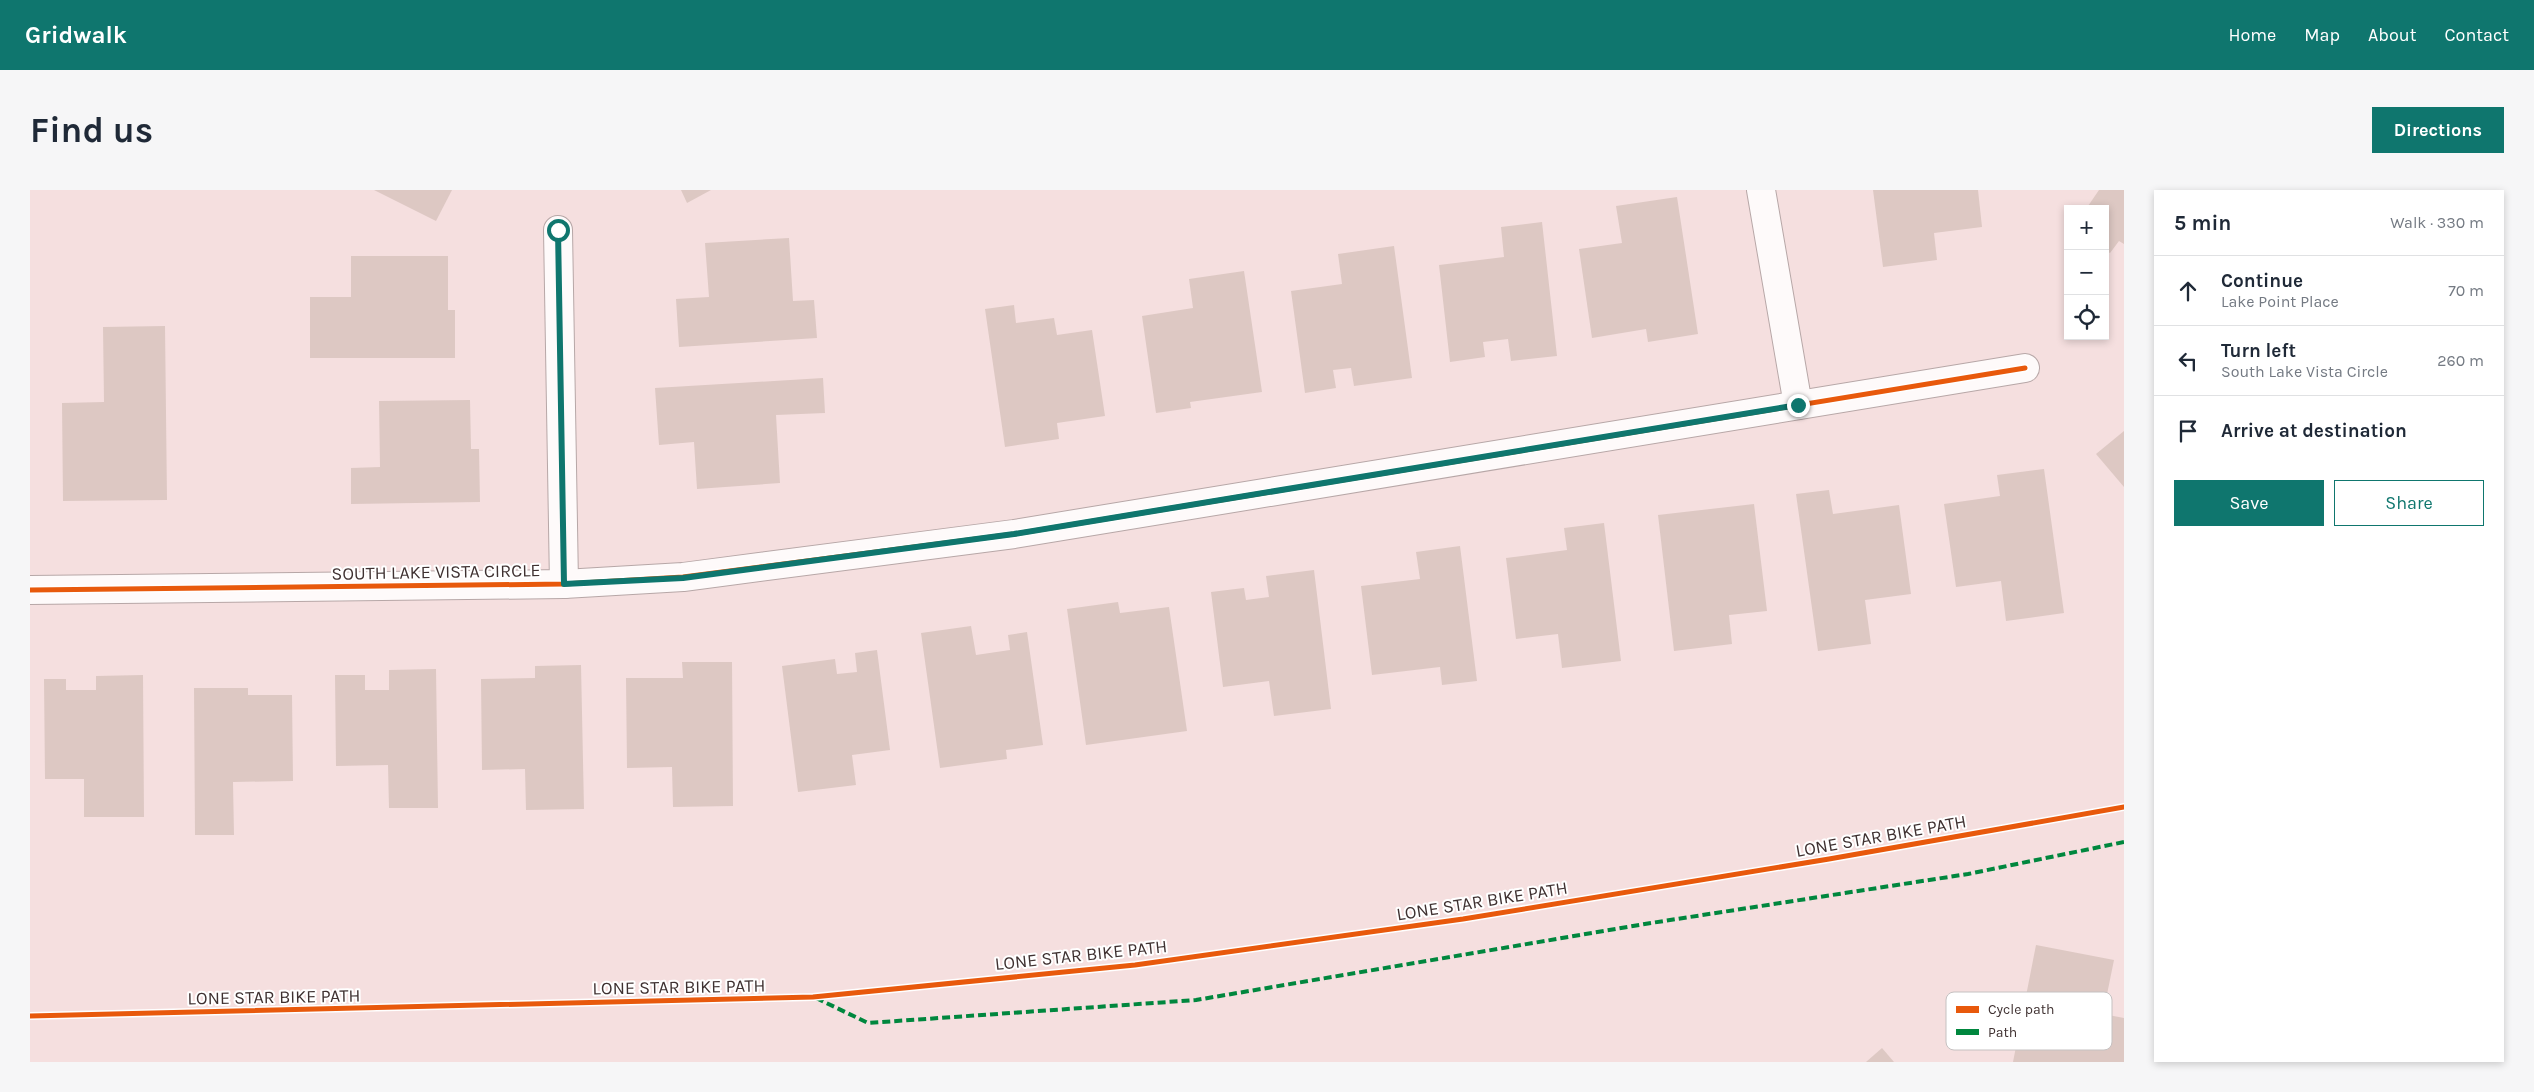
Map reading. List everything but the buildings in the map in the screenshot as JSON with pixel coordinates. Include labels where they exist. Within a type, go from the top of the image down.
[{"type":"street","points":[[1761,190],[1798,405]]},
{"type":"street","points":[[558,230],[564,584]]},
{"type":"street","name":"SOUTH LAKE VISTA CIRCLE","points":[[30,590],[564,584],[683,578],[1014,534],[2025,368]]},
{"type":"marked path","points":[[816,998],[868,1023],[1196,1000],[1651,923],[1968,874],[2124,842]]},
{"type":"cycle path","points":[[30,590],[564,584],[683,577],[1014,534],[2025,368]]},
{"type":"cycle path","name":"LONE STAR BIKE PATH","points":[[30,1016],[813,997],[1135,965],[1463,919],[1829,859],[2124,807]]},
{"type":"route","points":[[558,230],[564,584],[683,578],[1014,534],[1798,405]]}]
